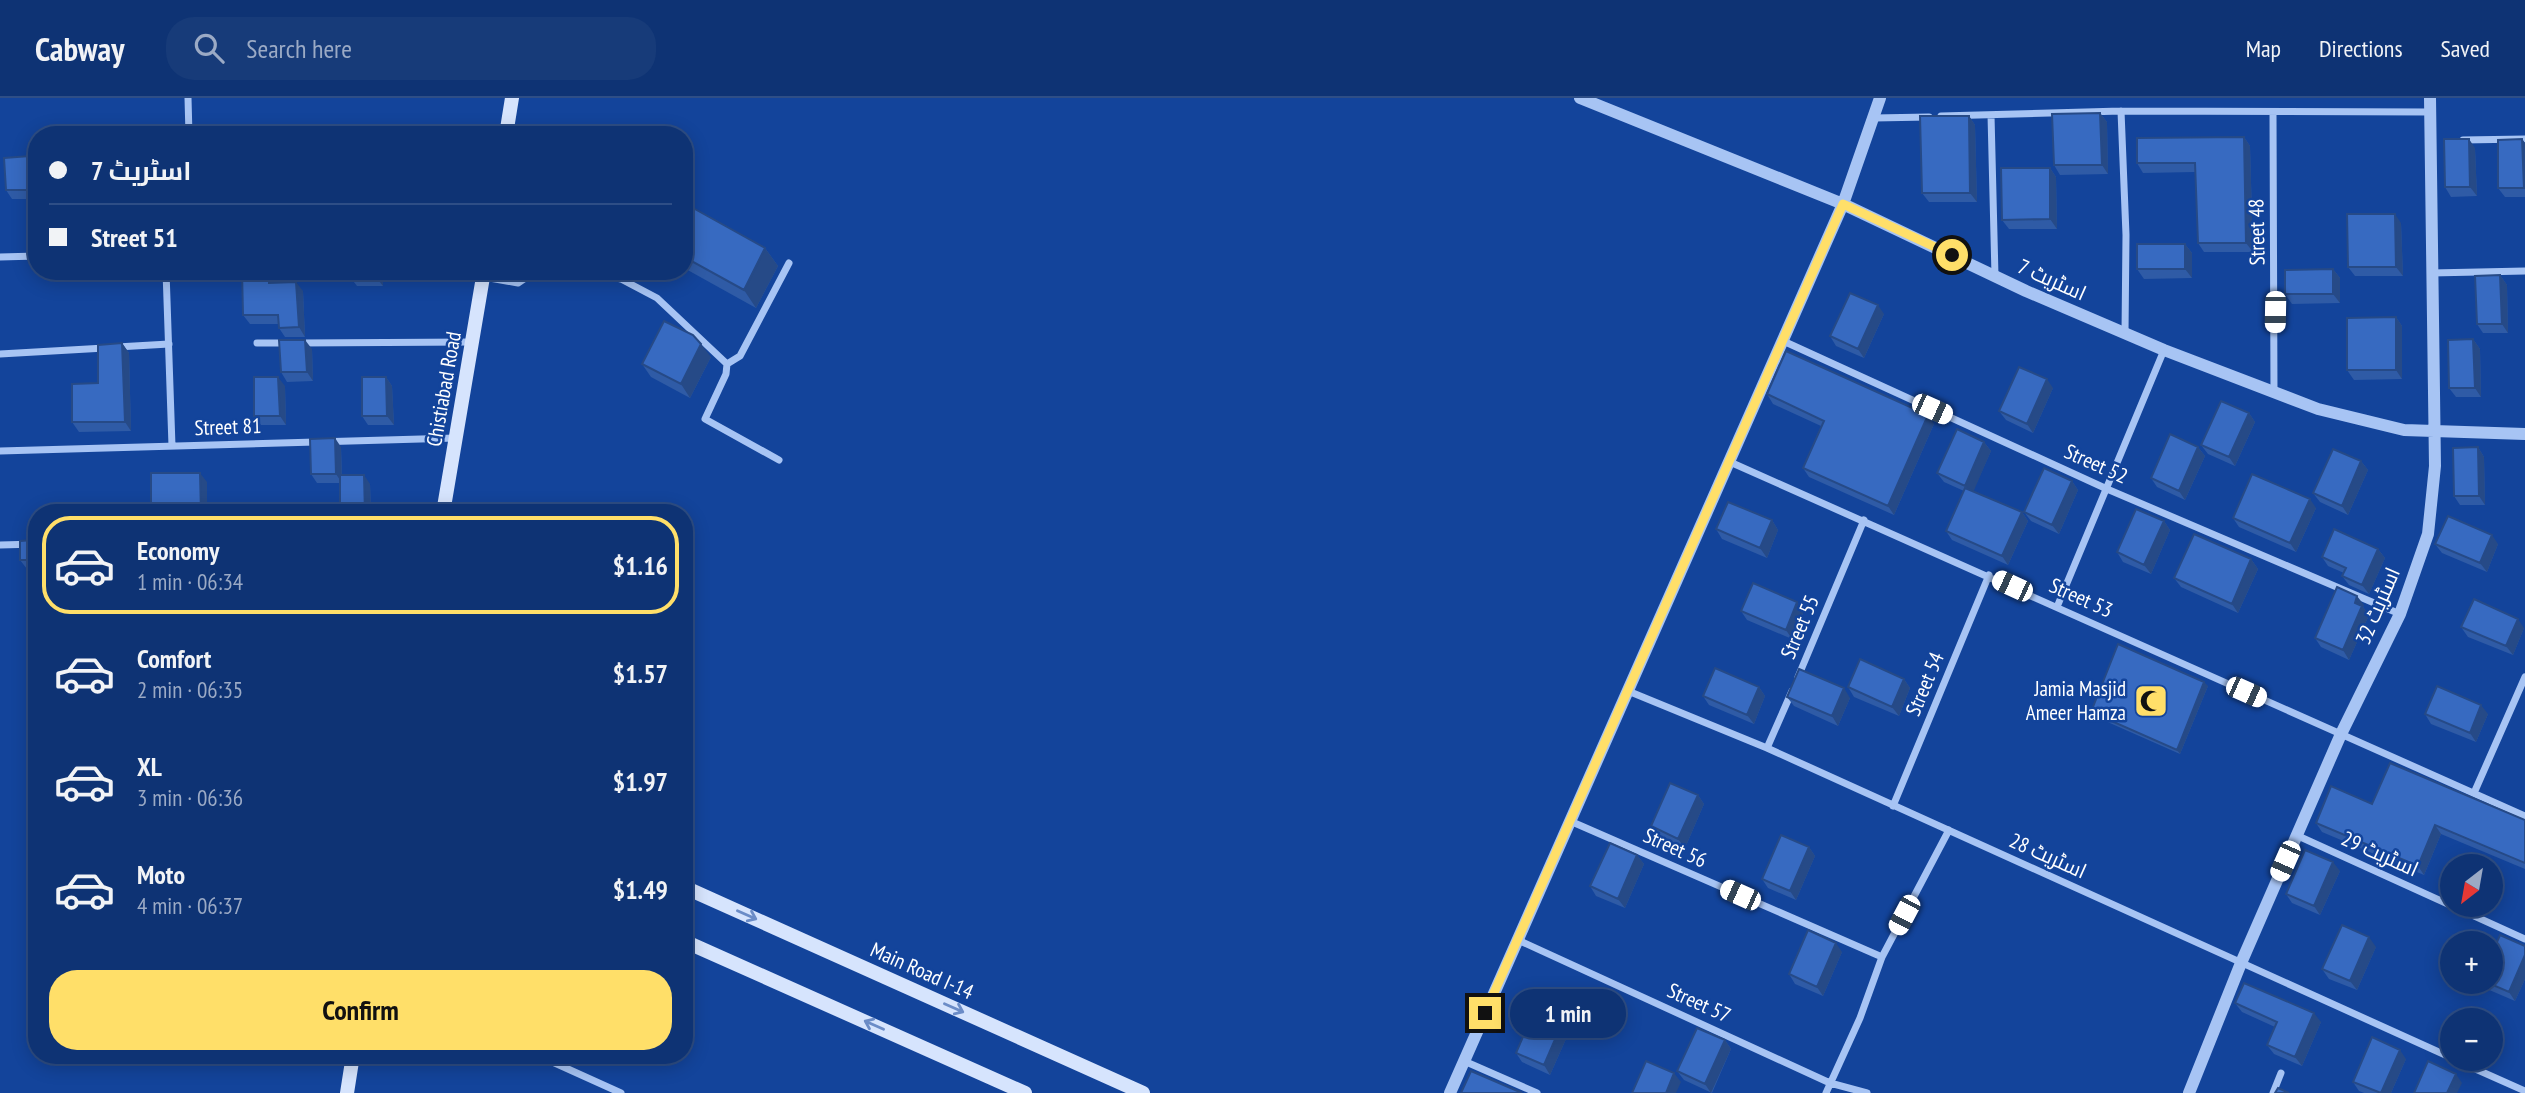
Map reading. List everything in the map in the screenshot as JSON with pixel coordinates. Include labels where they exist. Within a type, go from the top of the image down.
[{"type":"main road","points":[[507,126],[512,98]]},
{"type":"main road","name":"Chistiabad Road","points":[[445,504],[483,280]]},
{"type":"main road","name":"Main Road I-14","points":[[693,891],[1143,1093]]},
{"type":"main road","points":[[693,945],[1025,1093]]},
{"type":"main road","points":[[347,1093],[352,1064]]},
{"type":"street","points":[[188,98],[189,126]]},
{"type":"street","name":"اسٹریٹ 7","points":[[1580,98],[1843,204],[1995,276],[2164,350],[2318,409],[2375,425],[2435,433],[2525,434]]},
{"type":"street","points":[[1450,1093],[1843,204],[1880,98]]},
{"type":"street","points":[[1874,118],[2121,111],[2273,113],[2430,105]]},
{"type":"street","name":"اسٹریٹ 32","points":[[2189,1093],[2241,963],[2341,734],[2400,614],[2424,546],[2432,513],[2435,433],[2430,273],[2438,140],[2430,105]]},
{"type":"street","points":[[2121,111],[2126,234],[2125,333]]},
{"type":"street","name":"Street 48","points":[[2273,113],[2274,393]]},
{"type":"street","points":[[1991,115],[1995,276]]},
{"type":"street","points":[[2458,140],[2525,139]]},
{"type":"street","points":[[0,257],[28,256]]},
{"type":"street","points":[[727,364],[740,356],[789,263]]},
{"type":"street","points":[[2430,273],[2525,271]]},
{"type":"street","points":[[166,280],[172,446]]},
{"type":"street","points":[[623,280],[657,298],[727,364]]},
{"type":"street","name":"Street 52","points":[[1781,340],[2107,489],[2400,614]]},
{"type":"street","points":[[257,343],[473,342]]},
{"type":"street","points":[[0,354],[169,344]]},
{"type":"street","points":[[2057,607],[2164,350]]},
{"type":"street","points":[[727,364],[726,373],[705,419],[779,460]]},
{"type":"street","name":"Street 81","points":[[0,451],[456,438]]},
{"type":"street","name":"Street 53","points":[[1730,462],[1989,575],[2525,816]]},
{"type":"street","name":"Street 55","points":[[1767,748],[1864,520]]},
{"type":"street","points":[[0,544],[28,544]]},
{"type":"street","name":"Street 54","points":[[1893,806],[1989,575]]},
{"type":"street","points":[[2474,793],[2525,677]]},
{"type":"street","name":"اسٹریٹ 28","points":[[1628,691],[1767,748],[2440,1052]]},
{"type":"street","name":"Street 56","points":[[1570,821],[1882,957]]},
{"type":"street","points":[[1826,1093],[1860,1018],[1882,957],[1949,831]]},
{"type":"street","name":"اسٹریٹ 29","points":[[2297,835],[2525,939]]},
{"type":"street","name":"Street 57","points":[[1518,940],[1830,1083],[1867,1093]]},
{"type":"street","points":[[1464,1061],[1536,1093]]},
{"type":"street","points":[[557,1064],[621,1093]]},
{"type":"street","name":"اسٹریٹ 28","points":[[2481,1071],[2525,1091]]},
{"type":"street","points":[[2273,1093],[2281,1073]]},
{"type":"building","points":[[2100,113],[2102,165],[2054,165],[2052,114]]},
{"type":"building","points":[[1920,116],[1969,116],[1970,193],[1922,193]]},
{"type":"building","points":[[2244,137],[2246,243],[2198,243],[2195,163],[2137,163],[2137,138]]},
{"type":"building","points":[[2444,139],[2469,139],[2470,187],[2445,187]]},
{"type":"building","points":[[2522,139],[2524,188],[2498,188],[2498,140]]},
{"type":"building","points":[[28,156],[28,190],[6,190],[4,158]]},
{"type":"building","points":[[2001,168],[2050,168],[2050,219],[2002,220]]},
{"type":"building","points":[[693,208],[765,248],[744,290],[693,262]]},
{"type":"building","points":[[2347,214],[2395,214],[2396,267],[2348,267]]},
{"type":"building","points":[[2137,244],[2185,244],[2185,269],[2137,269]]},
{"type":"building","points":[[2333,269],[2333,294],[2285,294],[2285,270]]},
{"type":"building","points":[[2500,275],[2502,324],[2477,324],[2475,276]]},
{"type":"building","points":[[242,280],[296,282],[299,327],[279,328],[278,315],[243,315]]},
{"type":"building","points":[[1850,293],[1878,305],[1858,349],[1830,336]]},
{"type":"building","points":[[2396,317],[2396,370],[2347,370],[2347,318]]},
{"type":"building","points":[[664,321],[693,335],[701,344],[681,384],[642,364]]},
{"type":"building","points":[[2473,339],[2475,388],[2449,388],[2448,340]]},
{"type":"building","points":[[279,340],[305,340],[307,372],[281,372]]},
{"type":"building","points":[[122,343],[125,422],[72,422],[72,384],[98,383],[98,345]]},
{"type":"building","points":[[1786,351],[1928,415],[1888,506],[1803,468],[1824,421],[1767,394]]},
{"type":"building","points":[[2019,367],[2047,379],[2027,424],[1999,411]]},
{"type":"building","points":[[254,377],[278,377],[280,416],[254,416]]},
{"type":"building","points":[[362,377],[386,377],[387,416],[362,416]]},
{"type":"building","points":[[2221,401],[2249,413],[2229,457],[2201,445]]},
{"type":"building","points":[[1957,429],[1984,442],[1965,486],[1937,473]]},
{"type":"building","points":[[2170,434],[2198,447],[2179,491],[2151,478]]},
{"type":"building","points":[[335,438],[336,474],[311,474],[310,439]]},
{"type":"building","points":[[2478,447],[2479,496],[2454,496],[2453,448]]},
{"type":"building","points":[[2333,449],[2361,461],[2342,506],[2313,493]]},
{"type":"building","points":[[2044,468],[2072,481],[2052,525],[2024,512]]},
{"type":"building","points":[[151,473],[200,473],[201,504],[151,504]]},
{"type":"building","points":[[2252,474],[2310,499],[2290,543],[2233,518]]},
{"type":"building","points":[[340,475],[364,475],[365,504],[340,504]]},
{"type":"building","points":[[1965,488],[2022,512],[2002,556],[1946,531]]},
{"type":"building","points":[[1728,502],[1772,520],[1760,548],[1716,529]]},
{"type":"building","points":[[2136,509],[2164,521],[2144,565],[2117,552]]},
{"type":"building","points":[[2448,516],[2492,535],[2480,563],[2435,544]]},
{"type":"building","points":[[2334,529],[2378,549],[2362,585],[2342,576],[2346,568],[2322,557]]},
{"type":"building","points":[[2194,534],[2251,559],[2232,604],[2174,578]]},
{"type":"building","points":[[28,540],[28,560],[20,560],[20,541]]},
{"type":"building","points":[[1753,583],[1797,602],[1786,630],[1741,611]]},
{"type":"building","points":[[2337,587],[2357,596],[2355,603],[2362,606],[2343,650],[2315,638]]},
{"type":"building","points":[[2474,599],[2518,619],[2506,646],[2461,627]]},
{"type":"building","name":"Jamia Masjid Ameer Hamza","points":[[2118,644],[2204,682],[2177,750],[2091,712]]},
{"type":"building","points":[[1860,659],[1904,679],[1892,707],[1848,687]]},
{"type":"building","points":[[1715,668],[1759,687],[1747,715],[1703,696]]},
{"type":"building","points":[[1799,669],[1844,688],[1832,716],[1787,697]]},
{"type":"building","points":[[2437,686],[2481,705],[2470,733],[2425,714]]},
{"type":"building","points":[[2390,763],[2525,820],[2525,863],[2435,825],[2418,866],[2316,823],[2331,786],[2372,804]]},
{"type":"building","points":[[1670,783],[1698,795],[1678,839],[1651,826]]},
{"type":"building","points":[[1781,835],[1809,847],[1790,891],[1762,879]]},
{"type":"building","points":[[1610,843],[1637,855],[1618,899],[1590,886]]},
{"type":"building","points":[[2305,850],[2333,862],[2314,906],[2286,894]]},
{"type":"building","points":[[2342,925],[2369,937],[2350,981],[2322,969]]},
{"type":"building","points":[[1808,930],[1836,943],[1817,987],[1789,974]]},
{"type":"building","points":[[2503,936],[2525,946],[2525,955],[2509,992],[2503,989]]},
{"type":"building","points":[[2244,983],[2314,1013],[2295,1057],[2267,1045],[2277,1022],[2235,1003]]},
{"type":"building","points":[[1535,1009],[1563,1021],[1544,1065],[1516,1053]]},
{"type":"building","points":[[1697,1028],[1725,1040],[1705,1084],[1677,1071]]},
{"type":"building","points":[[2372,1037],[2400,1050],[2381,1093],[2353,1082]]},
{"type":"building","points":[[1646,1061],[1674,1073],[1666,1093],[1632,1093]]},
{"type":"building","points":[[2428,1061],[2440,1067],[2440,1071],[2456,1074],[2447,1093],[2414,1093]]},
{"type":"building","points":[[1471,1071],[1522,1093],[1461,1093]]},
{"type":"building","points":[[2278,1088],[2289,1093],[2275,1093]]},
{"type":"place","name":"Jamia Masjid Ameer Hamza","points":[[2151,701]]},
{"type":"route","points":[[1485,1013],[1843,204],[1952,255]]}]
